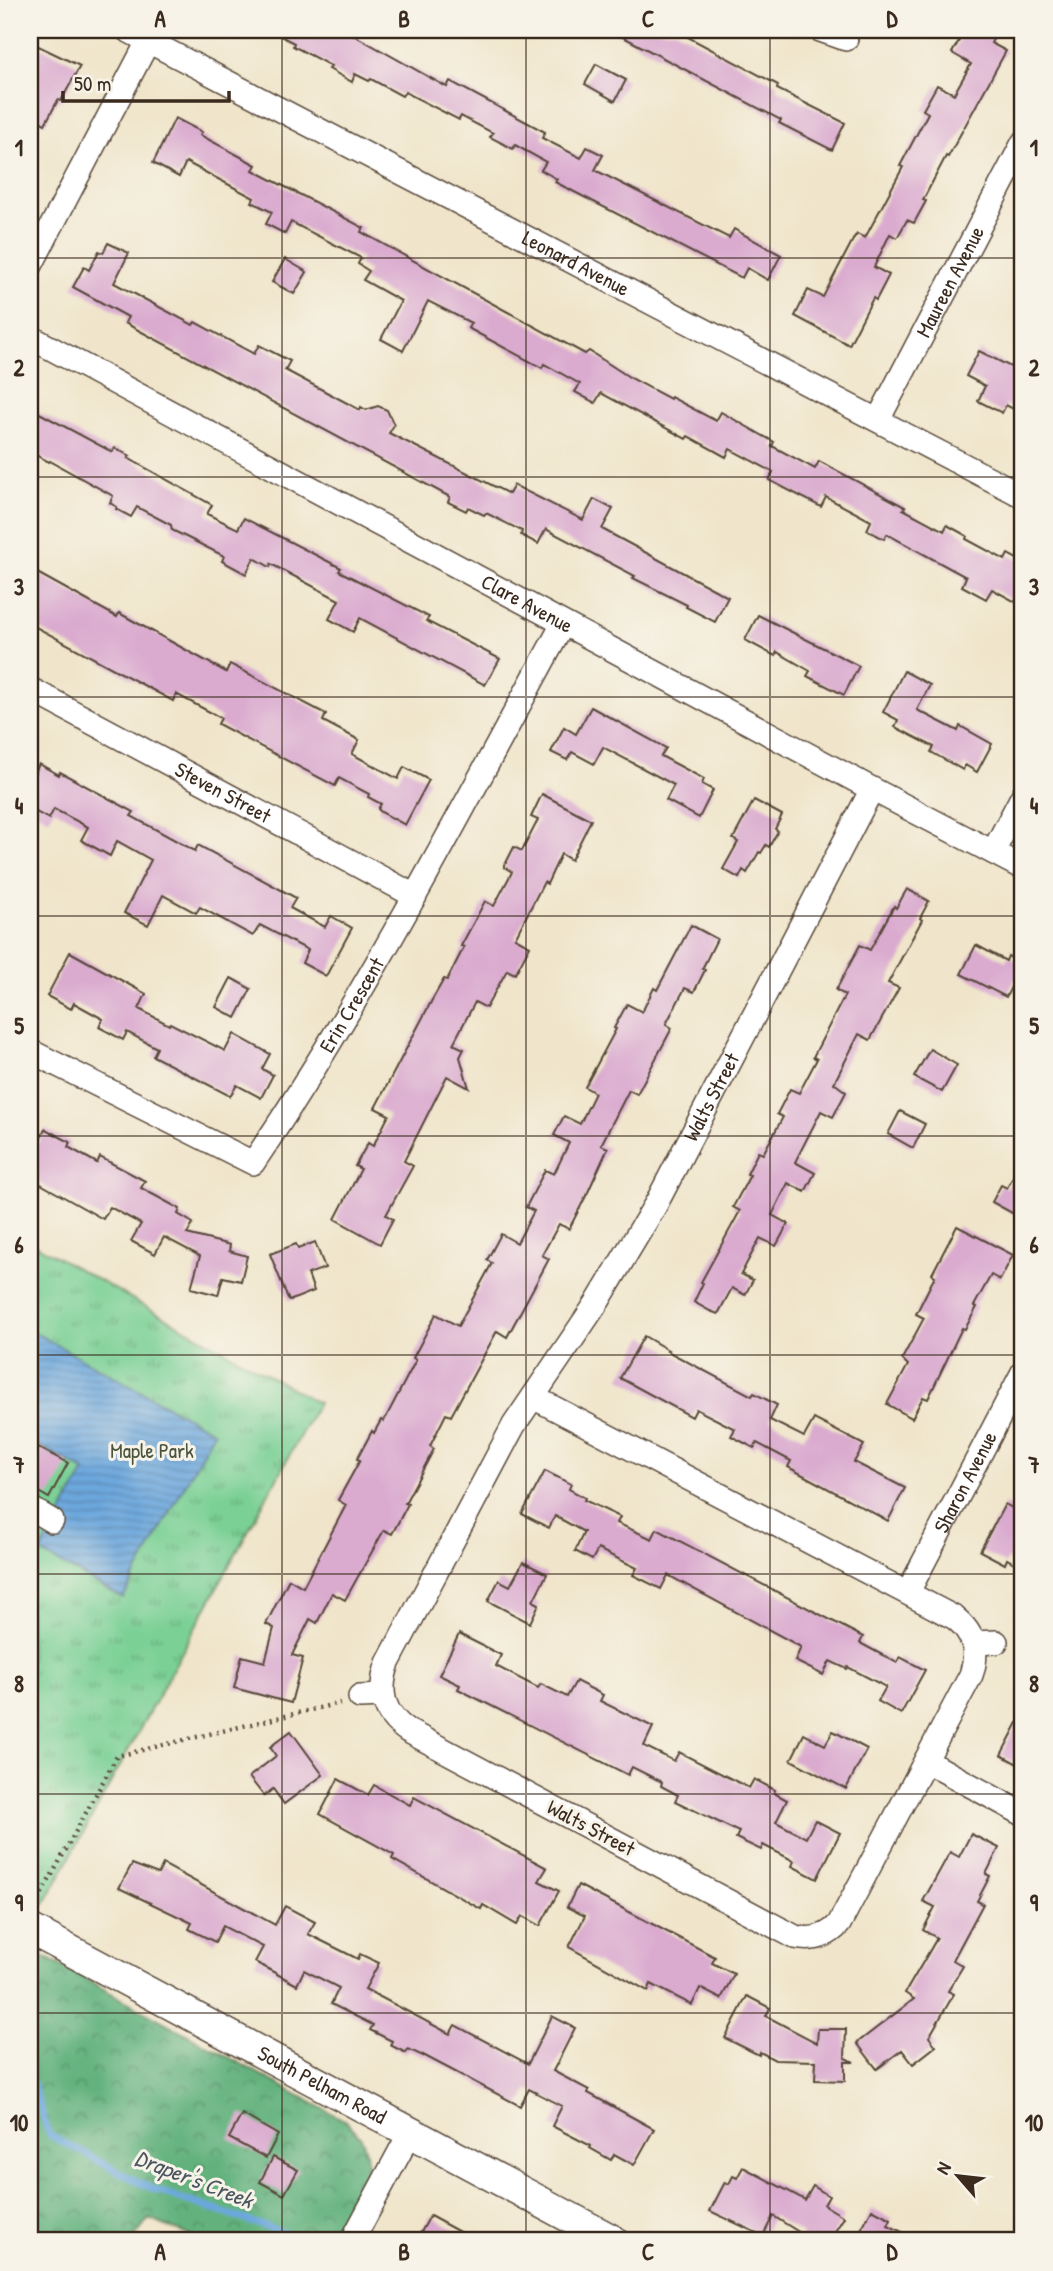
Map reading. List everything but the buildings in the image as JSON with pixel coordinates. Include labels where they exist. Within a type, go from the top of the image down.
[{"type":"main road","name":"South Pelham Road","points":[[30,1929],[614,2241]]},
{"type":"street","name":"Leonard Avenue","points":[[127,30],[151,36],[1023,496]]},
{"type":"street","points":[[820,30],[846,40]]},
{"type":"street","points":[[30,267],[151,36]]},
{"type":"street","name":"Maureen Avenue","points":[[878,420],[1023,143]]},
{"type":"street","name":"Clare Avenue","points":[[30,337],[1023,868]]},
{"type":"street","name":"Erin Crescent","points":[[30,1051],[253,1163],[289,1109],[415,896],[563,624]]},
{"type":"street","name":"Steven Street","points":[[30,689],[415,896]]},
{"type":"street","name":"Walts Street","points":[[533,1397],[908,1592],[955,1618],[985,1643],[976,1654],[971,1675],[839,1924],[820,1947],[795,1937],[408,1731],[371,1696],[514,1425],[598,1301],[656,1203],[872,789]]},
{"type":"street","points":[[993,852],[1023,795]]},
{"type":"street","name":"Sharon Avenue","points":[[908,1592],[1023,1372]]},
{"type":"street","points":[[30,1508],[52,1521]]},
{"type":"street","points":[[926,1761],[1023,1814]]},
{"type":"street","points":[[352,2241],[410,2133]]},
{"type":"path","points":[[30,1916],[117,1756],[371,1696]]},
{"type":"green space","name":"Maple Park","points":[[30,1242],[318,1403],[40,1912],[30,1906]]},
{"type":"green space","points":[[30,1949],[346,2121],[361,2138],[367,2164],[361,2191],[336,2241],[203,2241],[149,2219],[132,2241],[30,2241]]},
{"type":"water","points":[[30,1330],[214,1432],[123,1598],[40,1552],[85,1471],[30,1441]]},
{"type":"waterway","name":"Draper's Creek","points":[[30,1805],[30,1817]]},
{"type":"waterway","name":"Draper's Creek","points":[[30,2076],[49,2135],[152,2189],[309,2241]]}]
